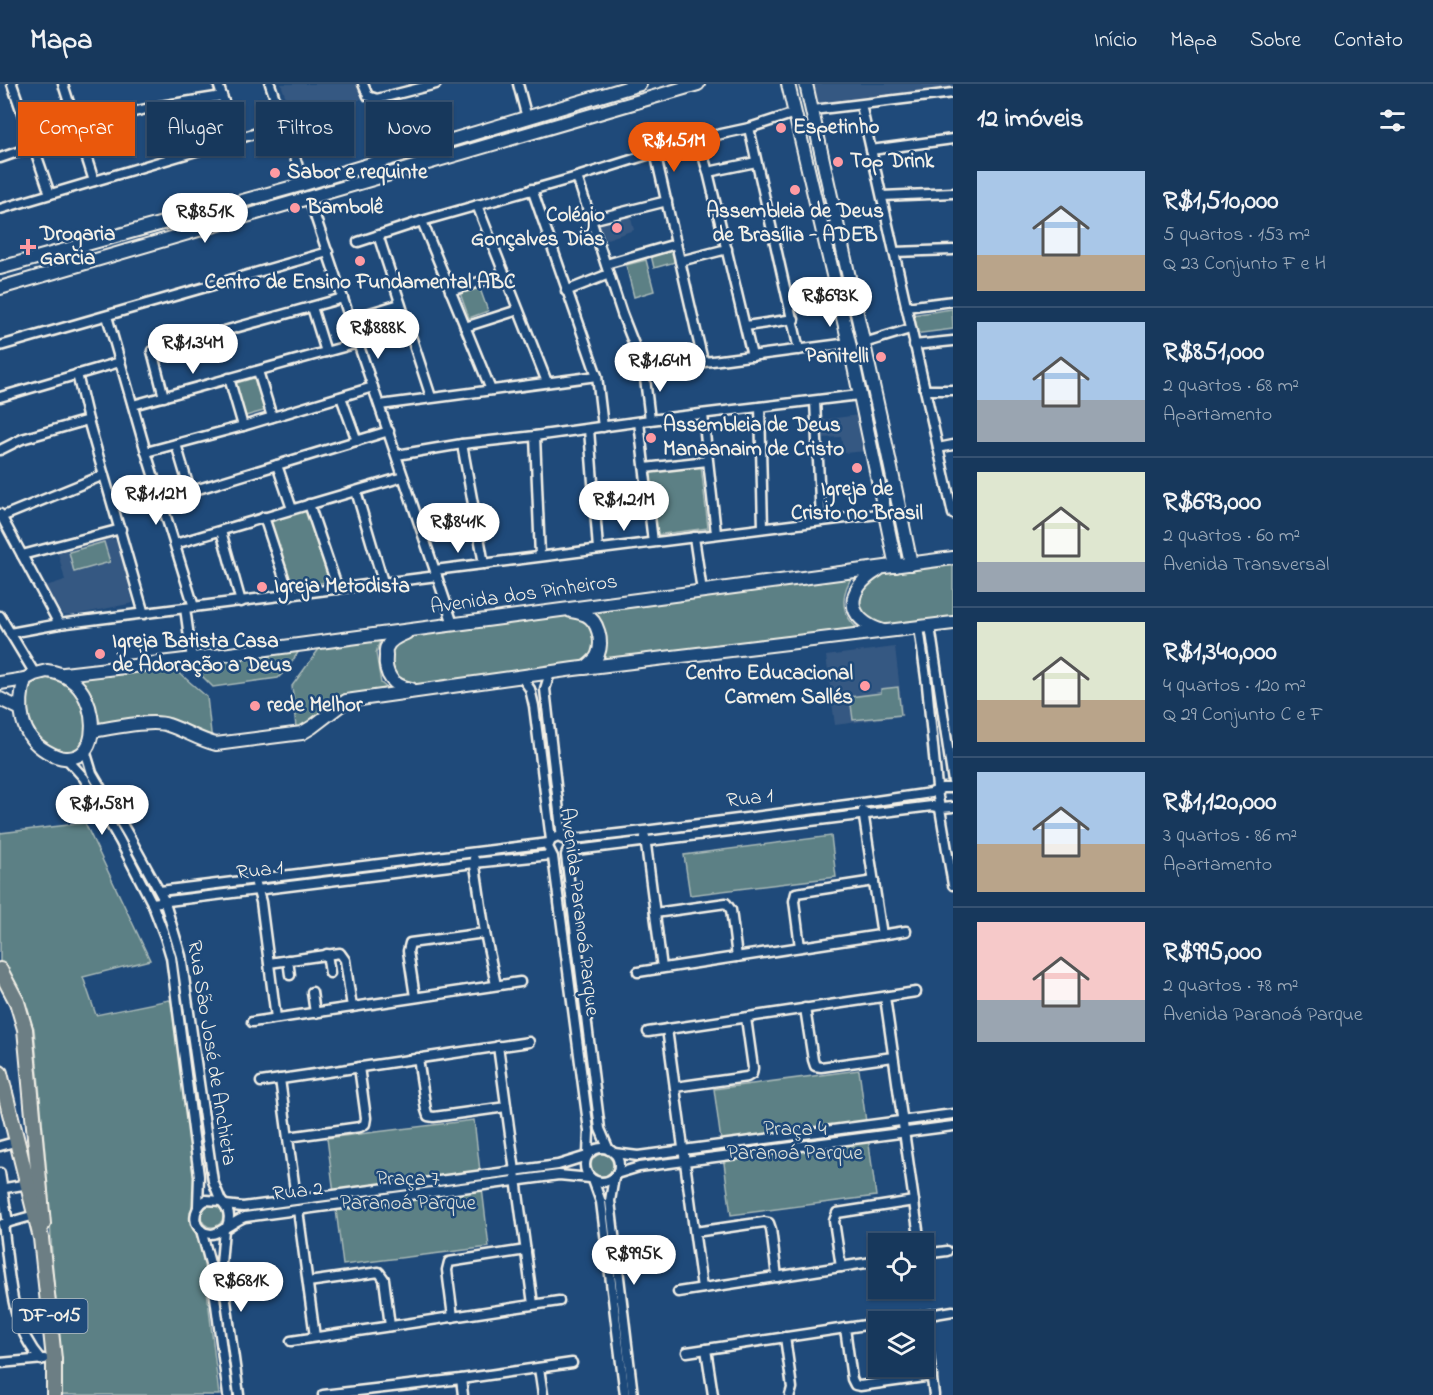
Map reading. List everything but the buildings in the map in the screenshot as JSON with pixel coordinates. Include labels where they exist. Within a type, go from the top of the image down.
[{"type":"main road","name":"DF-015","points":[[0,970],[17,1002],[25,1029],[44,1219],[41,1238]]},
{"type":"main road","name":"DF-015","points":[[0,1076],[41,1238],[47,1359],[54,1395]]},
{"type":"street","points":[[12,84],[18,103]]},
{"type":"street","points":[[63,84],[69,102]]},
{"type":"street","points":[[218,84],[224,102]]},
{"type":"street","points":[[270,84],[276,102]]},
{"type":"street","points":[[363,84],[368,96],[377,99],[436,84]]},
{"type":"street","points":[[518,84],[527,118]]},
{"type":"street","points":[[0,268],[384,160],[640,84]]},
{"type":"street","points":[[0,288],[698,84]]},
{"type":"street","points":[[788,84],[849,343],[861,409],[896,566]]},
{"type":"street","points":[[806,84],[911,564]]},
{"type":"street","points":[[813,110],[953,93]]},
{"type":"street","points":[[135,112],[222,96]]},
{"type":"street","points":[[569,121],[565,111],[572,105]]},
{"type":"street","points":[[861,105],[952,508]]},
{"type":"street","points":[[357,242],[698,139],[748,128],[795,113]]},
{"type":"street","points":[[510,123],[514,127],[512,138]]},
{"type":"street","points":[[748,128],[794,319],[799,350]]},
{"type":"street","points":[[698,139],[752,356]]},
{"type":"street","points":[[871,150],[953,139]]},
{"type":"street","points":[[0,158],[18,152]]},
{"type":"street","points":[[656,152],[703,361]]},
{"type":"street","points":[[35,156],[50,194]]},
{"type":"street","points":[[86,156],[94,181]]},
{"type":"street","points":[[0,209],[179,156]]},
{"type":"street","points":[[295,156],[304,183]]},
{"type":"street","points":[[384,160],[382,168],[389,174]]},
{"type":"street","points":[[708,172],[756,162]]},
{"type":"street","points":[[362,166],[368,170],[365,182]]},
{"type":"street","points":[[577,177],[622,314],[644,370],[650,420]]},
{"type":"street","points":[[536,188],[566,291],[597,376],[603,427]]},
{"type":"street","points":[[882,196],[953,193]]},
{"type":"street","points":[[814,199],[827,201],[831,194]]},
{"type":"street","points":[[309,198],[453,624]]},
{"type":"street","points":[[591,220],[667,201]]},
{"type":"street","points":[[477,205],[547,382]]},
{"type":"street","points":[[820,219],[824,213],[835,215]]},
{"type":"street","points":[[422,221],[491,390]]},
{"type":"street","points":[[378,235],[431,397]]},
{"type":"street","points":[[606,264],[676,244]]},
{"type":"street","points":[[680,261],[727,249]]},
{"type":"street","points":[[894,252],[953,250]]},
{"type":"street","points":[[0,346],[328,252]]},
{"type":"street","points":[[46,255],[40,267],[43,271],[51,273]]},
{"type":"street","points":[[17,262],[28,270],[27,276],[22,281]]},
{"type":"street","points":[[450,291],[505,274]]},
{"type":"street","points":[[566,291],[609,274]]},
{"type":"street","points":[[164,397],[152,351],[343,298]]},
{"type":"street","points":[[906,307],[953,301]]},
{"type":"street","points":[[350,319],[400,304]]},
{"type":"street","points":[[312,307],[326,352]]},
{"type":"street","points":[[465,327],[518,310]]},
{"type":"street","points":[[107,316],[175,544],[189,608],[192,659]]},
{"type":"street","points":[[746,326],[794,319]]},
{"type":"street","points":[[864,343],[910,328]]},
{"type":"street","points":[[914,345],[953,341]]},
{"type":"street","points":[[133,405],[358,342]]},
{"type":"street","points":[[644,370],[849,343]]},
{"type":"street","points":[[0,397],[120,363]]},
{"type":"street","points":[[258,370],[272,417]]},
{"type":"street","points":[[77,374],[144,614]]},
{"type":"street","points":[[380,405],[597,376]]},
{"type":"street","points":[[229,378],[243,426]]},
{"type":"street","points":[[146,452],[373,387]]},
{"type":"street","points":[[925,390],[953,390]]},
{"type":"street","points":[[397,455],[462,444],[859,395]]},
{"type":"street","points":[[342,397],[357,441]]},
{"type":"street","points":[[815,401],[821,520]]},
{"type":"street","points":[[861,409],[867,417],[875,416],[877,406]]},
{"type":"street","points":[[760,407],[763,528]]},
{"type":"street","points":[[702,415],[716,533]]},
{"type":"street","points":[[0,450],[22,439],[88,420]]},
{"type":"street","points":[[639,422],[653,542]]},
{"type":"street","points":[[868,436],[870,428],[876,427],[883,430]]},
{"type":"street","points":[[589,429],[598,549]]},
{"type":"street","points":[[162,500],[389,431]]},
{"type":"street","points":[[535,436],[540,556]]},
{"type":"street","points":[[176,444],[190,491]]},
{"type":"street","points":[[462,444],[484,564]]},
{"type":"street","points":[[938,448],[953,445]]},
{"type":"street","points":[[645,468],[707,461]]},
{"type":"street","points":[[277,465],[292,509]]},
{"type":"street","points":[[59,624],[1,516],[104,475]]},
{"type":"street","points":[[175,544],[403,477]]},
{"type":"street","points":[[356,491],[384,582]]},
{"type":"street","points":[[309,504],[338,589]]},
{"type":"street","points":[[10,633],[59,624],[290,596],[540,556],[886,513]]},
{"type":"street","points":[[264,517],[290,596]]},
{"type":"street","points":[[22,555],[121,529]]},
{"type":"street","points":[[220,531],[242,602]]},
{"type":"street","points":[[694,537],[702,591]]},
{"type":"street","name":"Avenida dos Pinheiros","points":[[64,674],[953,558]]},
{"type":"street","points":[[881,567],[860,583],[854,592],[853,603],[862,621],[871,627],[888,632]]},
{"type":"street","points":[[564,609],[586,615],[592,620],[598,631],[600,643],[595,660],[586,668],[574,669]]},
{"type":"street","points":[[0,616],[30,676]]},
{"type":"street","points":[[93,731],[154,723],[166,724],[205,742],[216,744],[302,733],[346,701],[574,669],[953,623]]},
{"type":"street","points":[[925,627],[953,782]]},
{"type":"street","points":[[925,627],[938,797],[953,885]]},
{"type":"street","points":[[412,630],[394,638],[387,646],[385,663],[386,671],[394,683],[418,691]]},
{"type":"street","points":[[0,683],[47,671],[64,674],[80,689],[91,713],[93,731],[85,750],[77,756],[67,759],[55,756],[39,747],[25,729],[20,708],[20,694],[30,676]]},
{"type":"street","name":"Avenida Paranoá Parque","points":[[550,673],[545,689],[564,839]]},
{"type":"street","name":"Avenida Paranoá Parque","points":[[522,678],[530,688],[534,706],[550,842],[548,847],[552,856],[589,1131],[588,1155],[585,1165],[601,1202],[625,1395]]},
{"type":"street","points":[[0,699],[20,708]]},
{"type":"street","name":"Rua São José de Anchieta","points":[[85,750],[92,773],[160,891],[181,956],[213,1181],[230,1215],[225,1228],[221,1264],[239,1395]]},
{"type":"street","name":"Rua São José de Anchieta","points":[[67,759],[84,778],[152,903],[171,957],[199,1176],[195,1221],[201,1230],[211,1267],[228,1395]]},
{"type":"street","name":"Rua 1","points":[[152,903],[256,885],[550,842],[558,837],[564,839],[644,831],[862,803],[953,788]]},
{"type":"street","points":[[862,803],[882,935]]},
{"type":"street","name":"Rua 1","points":[[160,891],[256,885],[552,856],[560,858],[567,853],[645,841],[932,806],[953,807]]},
{"type":"street","points":[[644,831],[662,968]]},
{"type":"street","points":[[564,839],[569,847],[567,853]]},
{"type":"street","points":[[473,852],[495,985]]},
{"type":"street","name":"Avenida Paranoá Parque","points":[[567,853],[600,1129],[619,1163],[610,1201],[633,1395]]},
{"type":"street","points":[[800,947],[794,901],[796,893],[874,881]]},
{"type":"street","points":[[256,885],[261,902],[276,1018]]},
{"type":"street","points":[[655,913],[723,902],[729,904],[737,957]]},
{"type":"street","points":[[638,972],[906,932]]},
{"type":"street","points":[[415,998],[408,951],[411,943],[485,933]]},
{"type":"street","points":[[269,963],[340,953],[344,956],[352,1007]]},
{"type":"street","points":[[327,954],[330,973]]},
{"type":"street","points":[[288,960],[290,975]]},
{"type":"street","points":[[252,1022],[520,982]]},
{"type":"street","points":[[312,992],[315,1012]]},
{"type":"street","points":[[648,1032],[916,992]]},
{"type":"street","points":[[885,997],[918,1233]]},
{"type":"street","points":[[805,1008],[813,1060],[818,1067],[893,1057]]},
{"type":"street","points":[[675,1087],[750,1076],[753,1068],[746,1018]]},
{"type":"street","points":[[667,1029],[702,1288]]},
{"type":"street","points":[[261,1082],[529,1042]]},
{"type":"street","points":[[498,1046],[533,1304]]},
{"type":"street","points":[[418,1058],[426,1110],[431,1117],[506,1107]]},
{"type":"street","points":[[288,1137],[360,1127],[365,1124],[359,1067]]},
{"type":"street","points":[[280,1079],[294,1199],[315,1337]]},
{"type":"street","points":[[588,1155],[600,1148],[638,1156],[953,1114]]},
{"type":"street","points":[[592,1179],[604,1182],[639,1167],[953,1126]]},
{"type":"street","points":[[0,1146],[18,1141]]},
{"type":"street","name":"Rua 2","points":[[223,1203],[243,1207],[558,1165],[588,1155]]},
{"type":"street","points":[[0,1173],[16,1316],[23,1335],[47,1359]]},
{"type":"street","name":"Rua 2","points":[[225,1228],[245,1217],[517,1180],[559,1175],[592,1179]]},
{"type":"street","points":[[2,1188],[28,1184]]},
{"type":"street","points":[[198,1206],[206,1200],[223,1203]]},
{"type":"street","points":[[841,1267],[834,1221],[837,1213],[914,1201]]},
{"type":"street","points":[[4,1224],[35,1215]]},
{"type":"street","points":[[695,1232],[769,1223],[777,1277]]},
{"type":"street","points":[[201,1230],[215,1234],[225,1228]]},
{"type":"street","points":[[453,1317],[447,1270],[449,1262],[526,1250]]},
{"type":"street","points":[[934,1253],[946,1251]]},
{"type":"street","points":[[678,1292],[868,1263]]},
{"type":"street","points":[[308,1282],[379,1272],[384,1279],[390,1326]]},
{"type":"street","points":[[291,1341],[559,1300]]},
{"type":"street","points":[[934,1314],[953,1311]]},
{"type":"street","points":[[687,1352],[868,1325]]},
{"type":"street","points":[[845,1328],[852,1379],[855,1385],[925,1377]]},
{"type":"street","points":[[785,1337],[792,1388],[790,1395]]},
{"type":"street","points":[[706,1349],[713,1395]]},
{"type":"street","points":[[0,1363],[47,1359]]},
{"type":"street","points":[[323,1395],[402,1390],[572,1363]]},
{"type":"street","points":[[539,1368],[543,1395]]},
{"type":"street","points":[[932,1377],[934,1395]]},
{"type":"street","points":[[461,1379],[464,1395]]},
{"type":"shaded area","points":[[281,84],[357,84],[361,99],[354,102],[287,102]]},
{"type":"shaded area","points":[[805,84],[953,84],[953,92],[813,110]]},
{"type":"shaded area","name":"Colégio Gonçalves Dias","points":[[630,215],[634,230],[604,240],[601,223]]},
{"type":"shaded area","points":[[859,415],[867,451],[844,453],[841,437],[822,438],[820,420]]},
{"type":"shaded area","points":[[111,538],[117,541],[133,603],[70,616],[63,615],[46,586],[65,580],[58,553]]},
{"type":"shaded area","name":"Centro Educacional Carmem Sallés","points":[[895,647],[903,716],[835,725],[826,656]]},
{"type":"green space","points":[[671,249],[675,262],[654,268],[651,255]]},
{"type":"green space","points":[[646,260],[654,291],[634,297],[626,265]]},
{"type":"green space","points":[[479,286],[488,311],[469,318],[460,293]]},
{"type":"green space","points":[[952,309],[953,329],[914,334],[912,315]]},
{"type":"green space","points":[[257,377],[267,410],[242,417],[233,384]]},
{"type":"green space","points":[[701,465],[708,528],[655,535],[647,472]]},
{"type":"green space","points":[[307,507],[329,582],[288,587],[266,519]]},
{"type":"green space","points":[[104,542],[110,562],[74,572],[69,552]]},
{"type":"green space","points":[[953,559],[953,621],[888,631],[862,620],[855,592],[882,568]]},
{"type":"green space","points":[[855,572],[846,589],[844,604],[849,619],[862,632],[592,666],[601,655],[587,612]]},
{"type":"green space","points":[[565,612],[584,617],[595,633],[594,653],[583,665],[419,688],[403,683],[394,676],[390,664],[389,648],[413,634]]},
{"type":"green space","points":[[381,637],[376,653],[381,683],[393,693],[349,698],[297,738],[292,686],[322,645]]},
{"type":"green space","points":[[304,644],[278,678],[213,687],[186,660]]},
{"type":"green space","points":[[169,664],[207,697],[212,742],[156,716],[102,728],[92,698],[74,679]]},
{"type":"green space","points":[[36,676],[62,676],[82,700],[90,731],[83,749],[66,756],[40,744],[25,719],[27,681]]},
{"type":"green space","points":[[898,687],[901,715],[853,720],[850,697],[881,693],[881,689]]},
{"type":"green space","points":[[85,823],[150,960],[83,977],[96,1015],[169,1000],[174,1004],[219,1395],[57,1395],[56,1323],[48,1188],[34,1028],[0,962],[0,833]]},
{"type":"green space","points":[[831,836],[836,877],[690,895],[684,855]]},
{"type":"green space","name":"Praça 4 Paranoá Parque","points":[[859,1070],[876,1196],[731,1215],[714,1089]]},
{"type":"green space","name":"Praça 7 Paranoá Parque","points":[[474,1120],[489,1247],[343,1265],[327,1138]]},
{"type":"green space","points":[[598,1154],[606,1154],[613,1161],[613,1169],[606,1176],[598,1176],[591,1169],[591,1161]]},
{"type":"green space","points":[[212,1205],[220,1208],[223,1216],[220,1224],[212,1227],[204,1224],[201,1216],[204,1208]]},
{"type":"place","name":"Espetinho","points":[[781,128]]},
{"type":"place","name":"Top Drink","points":[[838,162]]},
{"type":"place","name":"Sabor e requinte","points":[[275,173]]},
{"type":"place","name":"Assembleia de Deus de Brasília - ADEB","points":[[795,190]]},
{"type":"place","name":"Bambolê","points":[[295,208]]},
{"type":"place","name":"Colégio Gonçalves Dias","points":[[617,228]]},
{"type":"place","name":"Drogaria Garcia","points":[[28,247]]},
{"type":"place","name":"Centro de Ensino Fundamental ABC","points":[[360,261]]},
{"type":"place","name":"Panitelli","points":[[881,357]]},
{"type":"place","name":"Assembleia de Deus Manaanaim de Cristo","points":[[651,438]]},
{"type":"place","name":"Igreja de Cristo no Brasil","points":[[857,468]]},
{"type":"place","name":"Igreja Metodista","points":[[262,587]]},
{"type":"place","name":"Igreja Batista Casa de Adoração a Deus","points":[[100,654]]},
{"type":"place","name":"Centro Educacional Carmem Sallés","points":[[865,686]]},
{"type":"place","name":"rede Melhor","points":[[255,706]]}]
